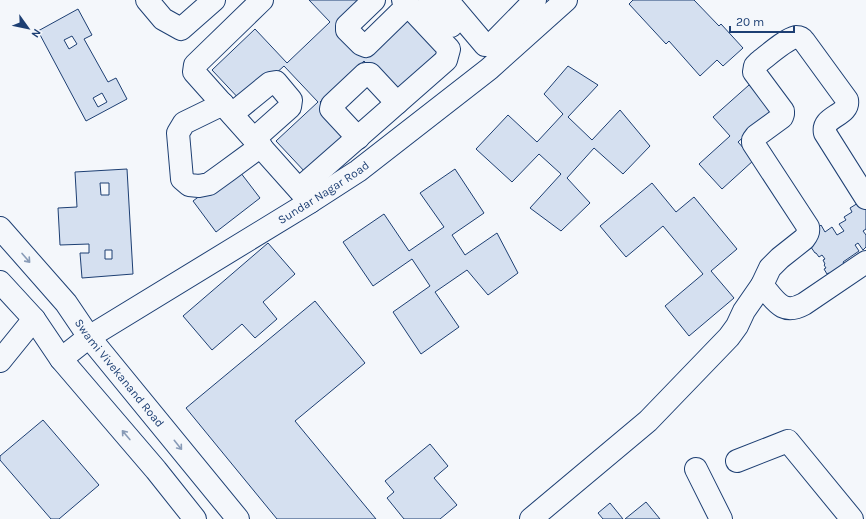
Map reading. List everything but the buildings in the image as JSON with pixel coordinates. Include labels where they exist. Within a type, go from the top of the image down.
[{"type":"street","points":[[147,0],[164,19],[181,29],[214,0]]},
{"type":"street","points":[[262,0],[195,65],[194,72],[305,196],[358,138],[446,60],[449,49],[406,3],[366,46],[361,44],[347,30],[347,26],[374,0]]},
{"type":"street","points":[[429,0],[489,69]]},
{"type":"street","points":[[446,0],[485,45],[491,45],[535,0]]},
{"type":"street","name":"Sundar Nagar Road","points":[[61,359],[90,337],[305,196],[358,171],[489,69],[566,0]]},
{"type":"street","points":[[531,519],[648,421],[708,357],[729,337],[762,284],[770,268],[807,236],[809,231],[808,227],[753,143],[756,136],[782,118],[783,114],[783,110],[754,72],[755,66],[789,40],[796,37],[804,40],[847,100],[848,105],[846,108],[826,124],[824,130],[866,198]]},
{"type":"street","points":[[358,138],[331,109],[332,105],[365,74],[370,74],[397,103]]},
{"type":"street","points":[[276,82],[291,100],[290,108],[258,143],[227,171],[209,184],[199,186],[189,185],[182,179],[178,133],[184,123],[227,109],[270,83],[276,82]]},
{"type":"street","name":"Swami Vivekanand Road","points":[[0,228],[66,303],[90,337],[238,519]]},
{"type":"street","points":[[762,284],[784,308],[798,308],[866,262]]},
{"type":"street","points":[[0,282],[34,319],[61,359],[156,470],[195,519]]},
{"type":"street","points":[[0,361],[34,319]]},
{"type":"street","points":[[737,461],[788,441],[852,519]]},
{"type":"street","points":[[696,469],[721,519]]}]
